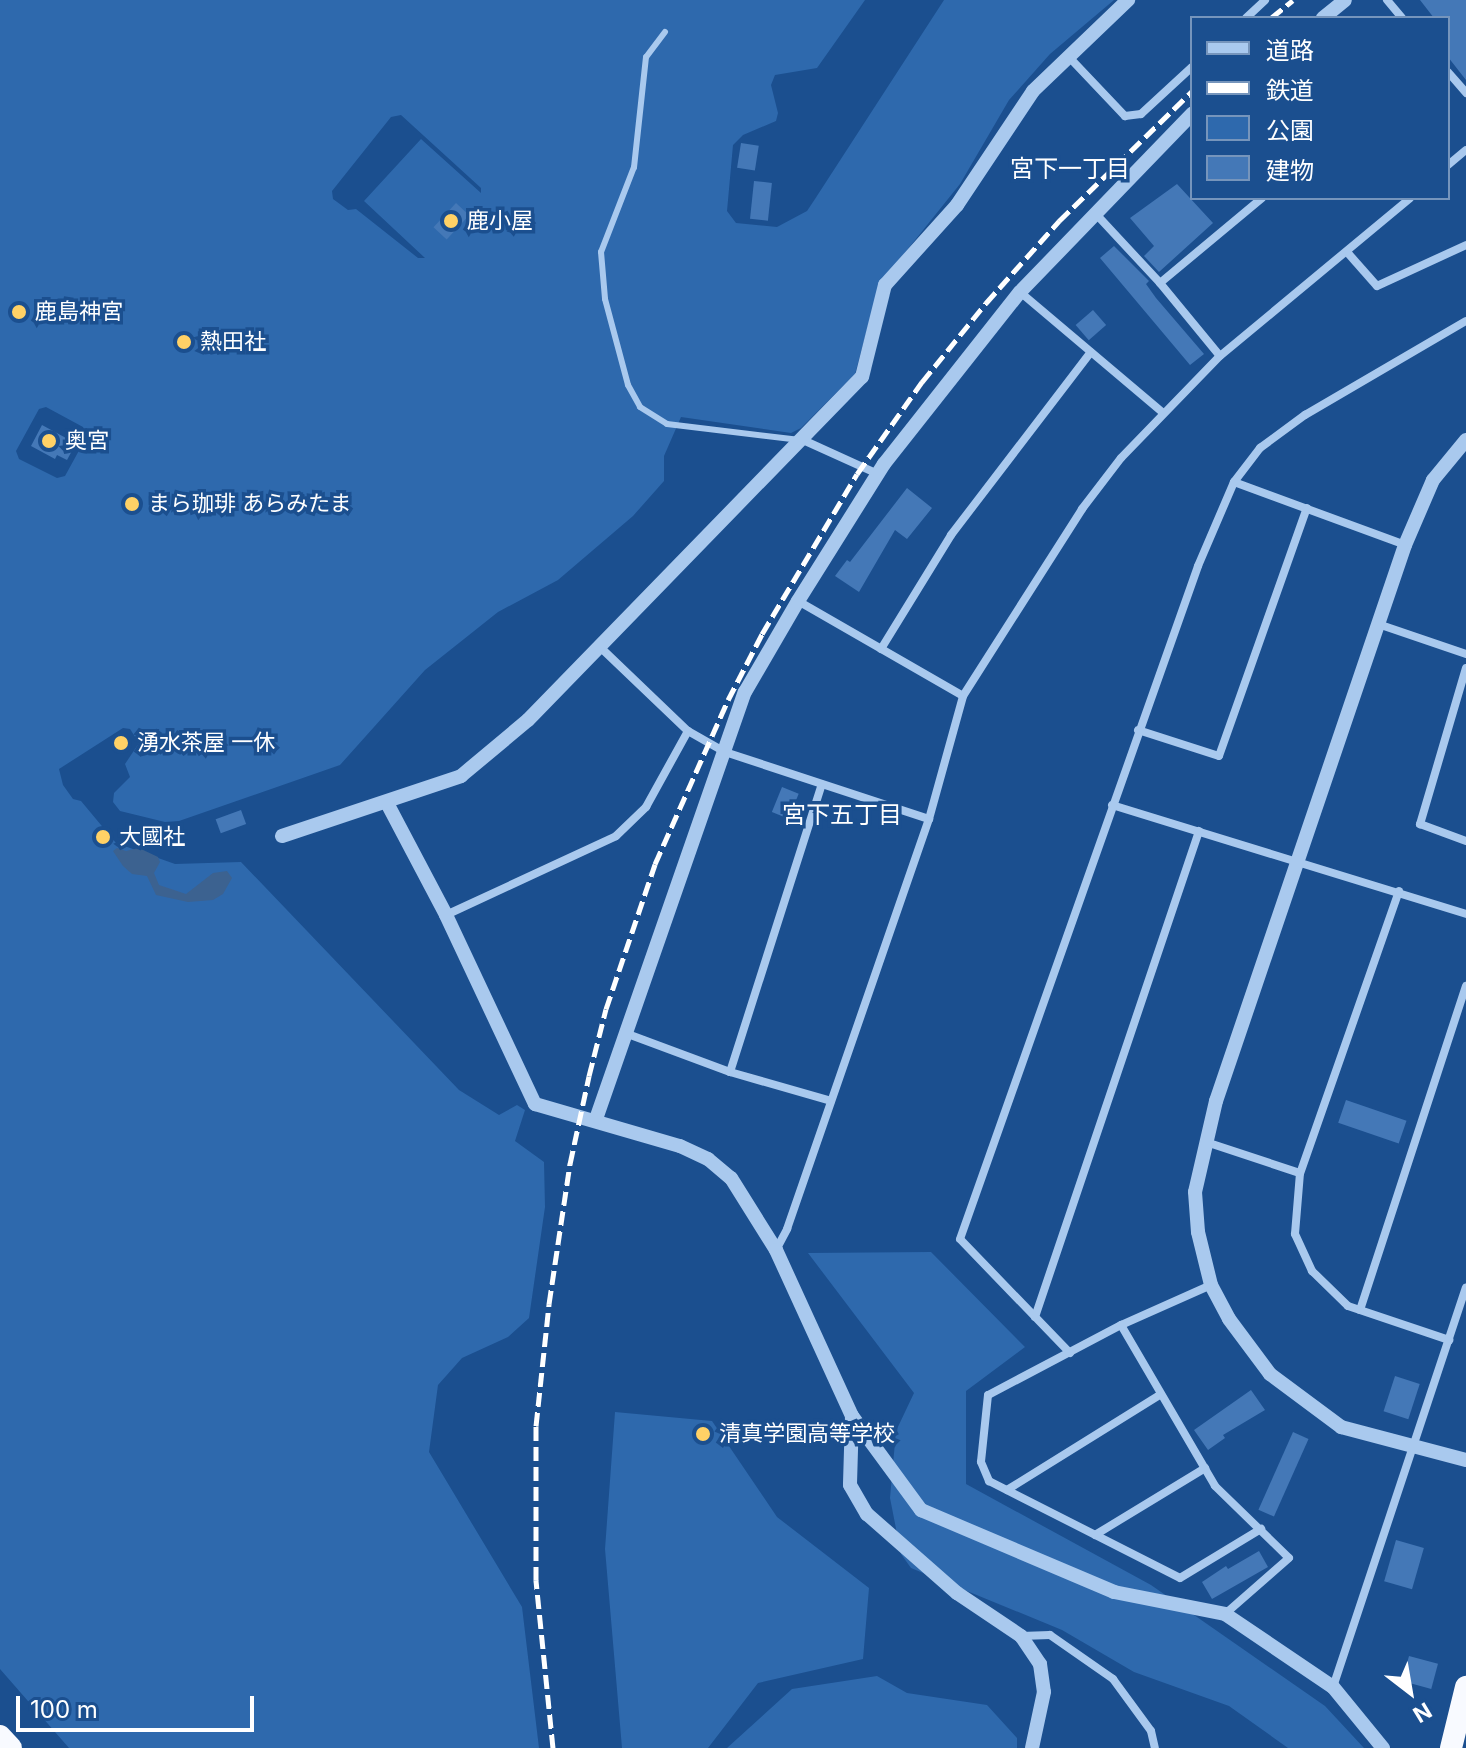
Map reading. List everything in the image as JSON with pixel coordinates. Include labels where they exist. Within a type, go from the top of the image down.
[{"type":"highway","points":[[1451,1748],[1466,1687]]},
{"type":"highway","points":[[0,1736],[11,1748]]},
{"type":"street","points":[[282,836],[461,776],[528,720],[862,377],[885,285],[957,205],[1033,91],[1128,0]]},
{"type":"street","points":[[1248,16],[1265,0]]},
{"type":"street","points":[[1325,16],[1345,0]]},
{"type":"street","points":[[1387,0],[1400,16]]},
{"type":"street","points":[[1068,56],[1125,116],[1141,114],[1190,69]]},
{"type":"street","points":[[1450,74],[1466,93]]},
{"type":"street","points":[[596,1119],[745,692],[798,601],[878,474],[1020,292],[1190,116]]},
{"type":"street","points":[[1450,163],[1466,150]]},
{"type":"street","points":[[1160,283],[1260,200]]},
{"type":"street","points":[[776,1250],[787,1229],[929,819],[963,696],[1082,509],[1162,412],[1220,356],[1408,200]]},
{"type":"street","points":[[1094,212],[1160,283],[1220,356]]},
{"type":"street","points":[[1347,252],[1377,286],[1466,245]]},
{"type":"street","points":[[1020,292],[1162,412]]},
{"type":"street","points":[[1070,1353],[960,1239],[1198,566],[1234,482],[1260,448],[1305,415],[1466,321]]},
{"type":"street","points":[[881,649],[951,535],[1091,352]]},
{"type":"street","points":[[803,440],[878,474]]},
{"type":"street","points":[[1466,440],[1433,480],[1405,545],[1216,1101],[1195,1192],[1198,1232],[1211,1285],[1229,1319],[1270,1374],[1298,1398],[1341,1427],[1466,1460]]},
{"type":"street","points":[[1234,482],[1405,545]]},
{"type":"street","points":[[1138,730],[1219,756],[1307,508]]},
{"type":"street","points":[[798,601],[963,696]]},
{"type":"street","points":[[1378,624],[1466,654]]},
{"type":"street","points":[[600,647],[688,731],[725,752],[929,819]]},
{"type":"street","points":[[1466,668],[1420,824],[1466,841]]},
{"type":"street","points":[[446,915],[616,836],[646,807],[688,731]]},
{"type":"street","points":[[730,1072],[822,784]]},
{"type":"street","points":[[387,803],[446,915],[535,1104],[596,1119],[708,1159],[731,1178],[776,1250],[852,1416],[921,1510],[1114,1592],[1225,1614],[1333,1687],[1383,1748]]},
{"type":"street","points":[[1112,805],[1466,914]]},
{"type":"street","points":[[1035,1317],[1199,831]]},
{"type":"street","points":[[1399,891],[1300,1173],[1295,1234],[1312,1271],[1348,1306],[1449,1340]]},
{"type":"street","points":[[1360,1310],[1466,986]]},
{"type":"street","points":[[625,1033],[730,1072],[831,1101]]},
{"type":"street","points":[[1206,1142],[1300,1173]]},
{"type":"street","points":[[1211,1285],[1121,1325],[988,1395],[981,1462],[989,1481],[1180,1578],[1261,1529]]},
{"type":"street","points":[[1333,1687],[1466,1288]]},
{"type":"street","points":[[1121,1325],[1215,1486],[1289,1558],[1225,1614]]},
{"type":"street","points":[[1007,1490],[1161,1394]]},
{"type":"street","points":[[852,1416],[850,1485],[872,1521],[957,1593],[1021,1636],[1040,1664],[1044,1692],[1032,1748]]},
{"type":"street","points":[[1095,1535],[1205,1468]]},
{"type":"street","points":[[1021,1636],[1050,1635],[1113,1679],[1151,1731],[1155,1748]]},
{"type":"lane","points":[[665,32],[646,57],[634,167],[601,252],[605,299],[628,385],[640,407],[667,424],[803,440]]},
{"type":"green space","points":[[0,0],[865,0],[817,68],[775,75],[771,85],[778,113],[776,121],[743,135],[733,145],[727,211],[736,223],[777,227],[807,211],[944,0],[1114,0],[1050,54],[1009,100],[960,184],[879,285],[855,374],[801,428],[791,433],[681,417],[664,456],[664,481],[633,516],[558,580],[498,612],[425,670],[340,765],[179,821],[165,822],[120,811],[113,802],[114,793],[130,777],[125,764],[139,743],[130,729],[123,728],[59,769],[63,785],[73,799],[81,801],[116,843],[175,864],[241,862],[459,1090],[499,1115],[517,1105],[525,1110],[515,1141],[544,1162],[545,1207],[529,1318],[508,1337],[462,1358],[438,1385],[429,1452],[522,1607],[539,1748],[69,1748],[0,1669]],"holes":[[[401,115],[481,188],[481,193],[421,139],[364,201],[425,258],[418,258],[356,209],[348,210],[333,199],[332,191],[391,117]],[[46,407],[83,427],[87,436],[65,476],[57,478],[19,459],[16,451],[39,409]]]},
{"type":"green space","points":[[931,1252],[1025,1347],[966,1391],[966,1484],[1151,1585],[1325,1706],[1364,1748],[1288,1748],[1229,1706],[1134,1672],[1062,1630],[911,1568],[901,1554],[890,1498],[896,1431],[914,1393],[808,1253]]},
{"type":"green space","points":[[615,1412],[712,1421],[777,1517],[869,1588],[863,1659],[758,1683],[708,1748],[622,1748],[605,1549]]},
{"type":"green space","points":[[877,1676],[907,1693],[987,1705],[1017,1738],[1017,1748],[727,1748],[792,1689]]},
{"type":"shaded area","points":[[117,848],[126,851],[139,848],[158,857],[160,862],[154,873],[159,885],[186,894],[213,873],[227,871],[232,878],[223,894],[213,900],[188,902],[156,895],[147,876],[132,874],[123,866],[113,851]]},
{"type":"building","points":[[1420,0],[1466,0],[1466,80],[1450,60],[1450,16],[1432,16]]},
{"type":"building","points":[[741,143],[759,146],[755,171],[737,168]]},
{"type":"building","points":[[754,181],[772,183],[768,221],[750,219]]},
{"type":"building","points":[[1177,184],[1213,223],[1159,272],[1144,256],[1154,246],[1130,218]]},
{"type":"building","name":"鹿小屋","points":[[456,203],[469,215],[447,239],[433,227]]},
{"type":"building","points":[[1114,246],[1149,281],[1146,284],[1156,298],[1204,354],[1190,365],[1100,258]]},
{"type":"building","points":[[1093,310],[1106,325],[1089,340],[1076,325]]},
{"type":"building","name":"奥宮","points":[[42,425],[66,438],[64,442],[74,447],[67,460],[57,455],[55,459],[31,446]]},
{"type":"building","points":[[907,488],[932,508],[907,539],[895,530],[859,592],[835,576],[847,560],[850,562]]},
{"type":"building","points":[[782,787],[799,794],[789,819],[772,812]]},
{"type":"building","points":[[241,810],[246,824],[221,833],[216,819]]},
{"type":"building","points":[[1346,1100],[1407,1121],[1399,1144],[1338,1123]]},
{"type":"building","points":[[1395,1376],[1420,1384],[1408,1419],[1384,1411]]},
{"type":"building","points":[[1251,1390],[1265,1410],[1223,1435],[1225,1438],[1208,1450],[1194,1430]]},
{"type":"building","points":[[1293,1432],[1309,1439],[1274,1517],[1258,1510]]},
{"type":"building","points":[[1396,1540],[1424,1548],[1412,1589],[1384,1581]]},
{"type":"building","points":[[1259,1551],[1268,1567],[1212,1599],[1202,1582],[1226,1566],[1228,1569]]},
{"type":"building","points":[[1409,1656],[1438,1664],[1431,1689],[1402,1681]]},
{"type":"railway","points":[[1273,16],[1293,0]]},
{"type":"railway","points":[[553,1748],[536,1580],[536,1426],[549,1304],[570,1164],[589,1076],[606,1009],[655,864],[728,700],[762,634],[857,474],[922,382],[986,303],[1059,221],[1190,93]]},
{"type":"place","name":"鹿小屋","points":[[451,221]]},
{"type":"place","name":"鹿島神宮","points":[[19,312]]},
{"type":"place","name":"熱田社","points":[[184,342]]},
{"type":"place","name":"奥宮","points":[[49,441]]},
{"type":"place","name":"まら珈琲 あらみたま","points":[[132,504]]},
{"type":"place","name":"湧水茶屋 一休","points":[[121,743]]},
{"type":"place","name":"大國社","points":[[103,837]]},
{"type":"place","name":"清真学園高等学校","points":[[703,1434]]},
{"type":"district","name":"宮下一丁目","points":[[1070,169]]},
{"type":"district","name":"宮下五丁目","points":[[842,815]]}]
